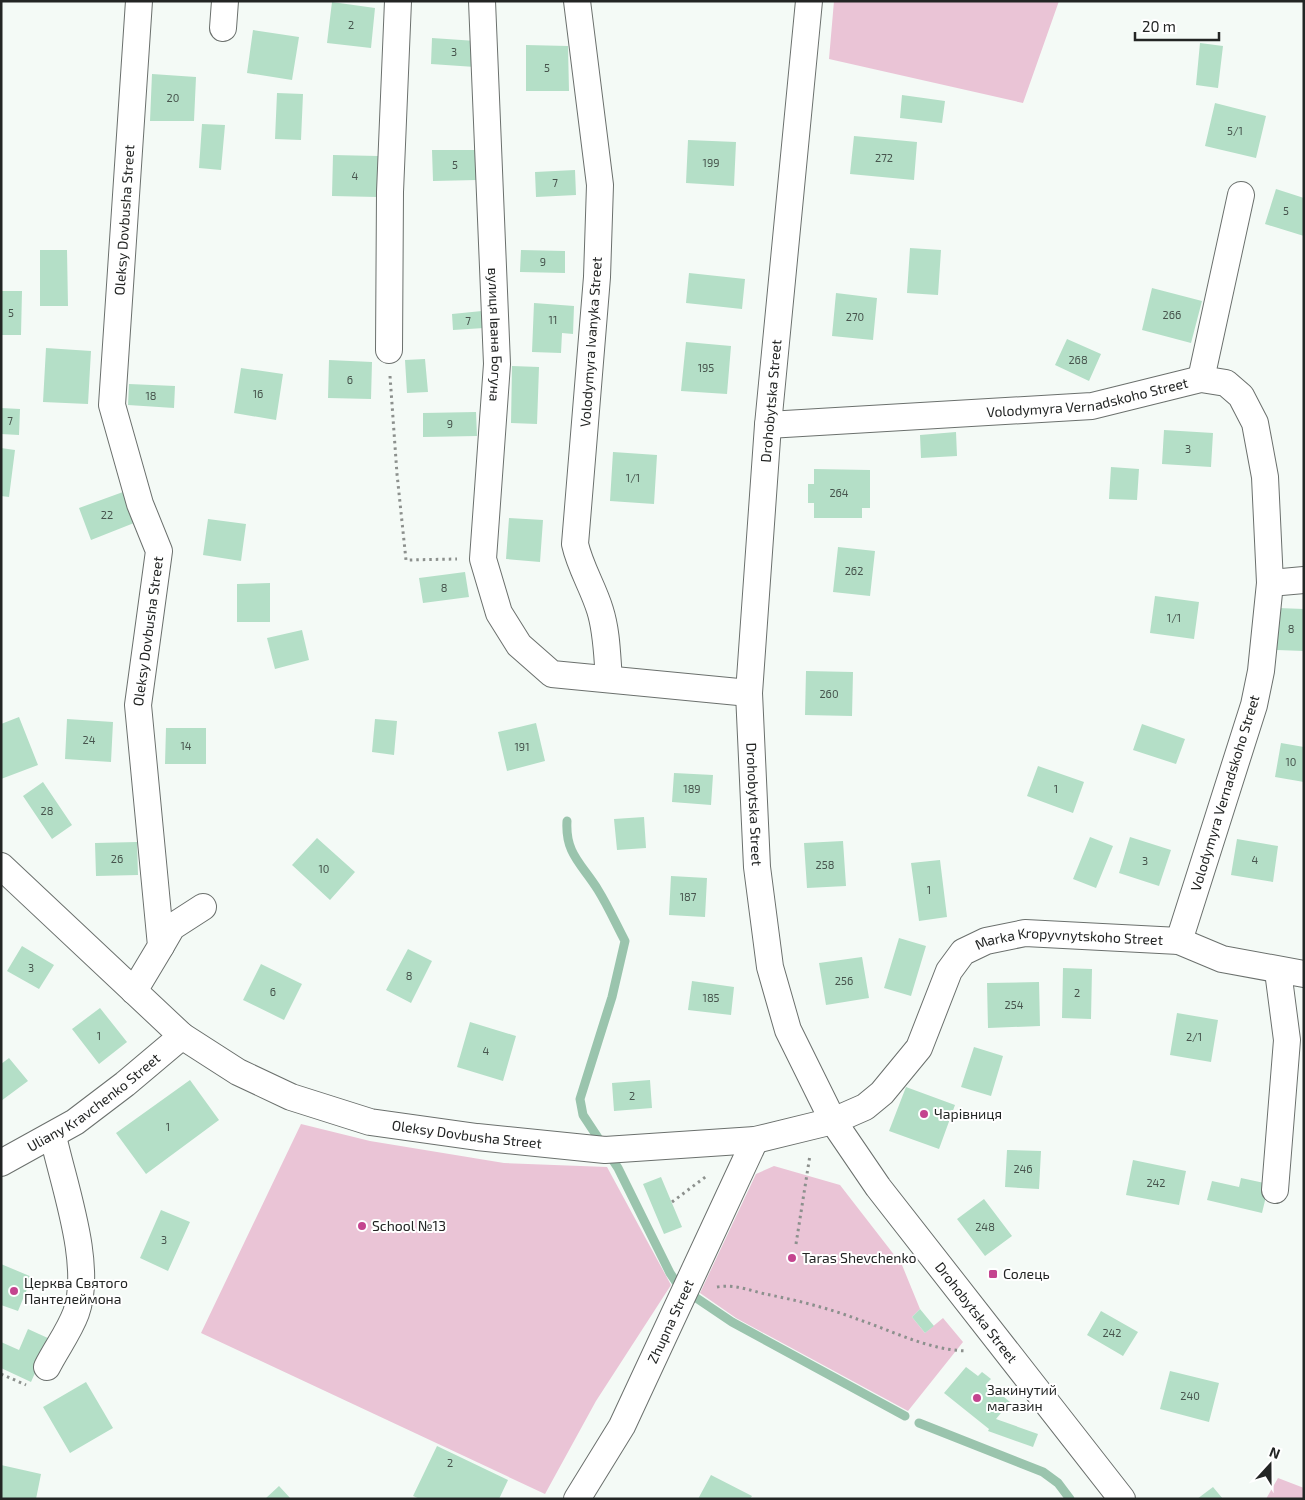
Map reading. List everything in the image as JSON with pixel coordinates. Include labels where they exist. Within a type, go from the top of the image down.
[{"type":"street","name":"Oleksy Dovbusha Street","points":[[139,1],[112,405],[140,504],[159,551],[138,705],[161,946]]},
{"type":"street","points":[[223,28],[225,1]]},
{"type":"street","points":[[389,350],[390,192],[398,1]]},
{"type":"street","name":"вулиця Івана Богуна","points":[[482,1],[497,364],[483,559],[499,613],[520,645],[552,674],[608,679]]},
{"type":"street","name":"Volodymyra Ivanyka Street","points":[[577,1],[582,57],[600,185],[597,277],[575,544],[578,560],[601,616],[605,632],[608,679]]},
{"type":"street","name":"Drohobytska Street","points":[[809,1],[768,425],[749,693],[756,867],[770,968],[788,1030],[833,1121],[907,1225],[1122,1499]]},
{"type":"street","points":[[1201,379],[1241,194]]},
{"type":"street","name":"Volodymyra Vernadskoho Street","points":[[768,425],[1092,406],[1201,379],[1226,383],[1241,396],[1254,423],[1265,477],[1270,583],[1261,671],[1254,705],[1179,941]]},
{"type":"street","points":[[1270,583],[1304,580]]},
{"type":"street","points":[[608,679],[749,693]]},
{"type":"street","name":"Oleksy Dovbusha Street","points":[[1,866],[182,1036],[238,1072],[291,1097],[370,1122],[478,1137],[605,1149],[755,1140],[833,1121]]},
{"type":"street","points":[[134,991],[172,927],[203,907]]},
{"type":"street","name":"Marka Kropyvnytskoho Street","points":[[833,1121],[865,1107],[882,1093],[919,1048],[949,971],[963,952],[986,941],[1025,933],[1179,941],[1222,959],[1278,971],[1304,974]]},
{"type":"street","points":[[1275,1190],[1286,1040],[1278,971]]},
{"type":"street","name":"Uliany Kravchenko Street","points":[[1,1163],[53,1136],[126,1084],[182,1036]]},
{"type":"street","points":[[47,1367],[76,1312],[82,1288],[82,1264],[53,1136]]},
{"type":"street","name":"Zhupna Street","points":[[577,1499],[622,1426],[755,1140]]},
{"type":"path","points":[[389,350],[397,474],[406,560],[483,559]]},
{"type":"path","points":[[796,1244],[811,1150]]},
{"type":"path","points":[[686,1288],[736,1286],[856,1318],[932,1346],[949,1350],[967,1350]]},
{"type":"shaded area","points":[[834,1],[1059,1],[1023,103],[829,59]]},
{"type":"shaded area","name":"School №13","points":[[301,1124],[370,1141],[504,1163],[607,1167],[671,1285],[596,1401],[545,1494],[201,1333]]},
{"type":"shaded area","points":[[774,1166],[840,1185],[902,1265],[920,1309],[912,1317],[925,1333],[943,1318],[963,1342],[908,1411],[736,1318],[700,1293],[756,1174]]},
{"type":"shaded area","points":[[1278,1478],[1304,1488],[1304,1499],[1266,1499]]},
{"type":"building","points":[[332,2],[375,8],[371,48],[327,43]]},
{"type":"building","points":[[253,30],[299,37],[292,80],[247,73]]},
{"type":"building","points":[[432,38],[476,41],[475,67],[431,64]]},
{"type":"building","points":[[1200,43],[1223,46],[1218,88],[1196,85]]},
{"type":"building","points":[[526,45],[568,46],[569,91],[526,91]]},
{"type":"building","points":[[152,74],[196,77],[194,121],[150,121]]},
{"type":"building","points":[[277,93],[303,94],[301,140],[275,139]]},
{"type":"building","points":[[902,95],[945,101],[942,123],[900,118]]},
{"type":"building","points":[[1215,103],[1266,116],[1256,158],[1205,146]]},
{"type":"building","points":[[202,124],[225,125],[221,170],[199,168]]},
{"type":"building","points":[[854,136],[917,142],[914,180],[850,174]]},
{"type":"building","points":[[688,140],[736,142],[734,186],[686,183]]},
{"type":"building","points":[[432,150],[477,150],[477,180],[433,181]]},
{"type":"building","points":[[333,155],[378,156],[377,197],[332,196]]},
{"type":"building","points":[[575,170],[576,195],[536,197],[535,172]]},
{"type":"building","points":[[1276,189],[1304,198],[1304,236],[1265,224]]},
{"type":"building","points":[[910,248],[941,250],[938,295],[907,293]]},
{"type":"building","points":[[40,250],[67,250],[68,306],[40,306]]},
{"type":"building","points":[[521,250],[565,251],[565,273],[520,272]]},
{"type":"building","points":[[689,273],[745,279],[742,309],[686,303]]},
{"type":"building","points":[[1152,288],[1202,301],[1191,343],[1142,330]]},
{"type":"building","points":[[1,291],[22,291],[21,335],[1,335]]},
{"type":"building","points":[[836,293],[877,298],[873,340],[832,336]]},
{"type":"building","points":[[534,303],[574,306],[573,334],[562,333],[561,353],[532,352]]},
{"type":"building","points":[[482,311],[484,328],[453,330],[452,314]]},
{"type":"building","points":[[1067,339],[1101,354],[1089,381],[1055,365]]},
{"type":"building","points":[[686,342],[731,346],[727,394],[681,391]]},
{"type":"building","points":[[46,348],[91,351],[88,404],[43,402]]},
{"type":"building","points":[[425,359],[428,392],[407,393],[405,360]]},
{"type":"building","points":[[329,360],[372,362],[371,399],[328,398]]},
{"type":"building","points":[[512,366],[539,367],[537,424],[511,423]]},
{"type":"building","points":[[241,368],[283,374],[276,420],[234,413]]},
{"type":"building","points":[[129,384],[175,386],[174,408],[128,405]]},
{"type":"building","points":[[1,408],[20,409],[19,435],[1,434]]},
{"type":"building","points":[[476,412],[477,436],[423,437],[423,413]]},
{"type":"building","points":[[1164,430],[1213,433],[1211,467],[1162,464]]},
{"type":"building","points":[[956,432],[957,456],[921,458],[920,435]]},
{"type":"building","points":[[1,448],[15,450],[9,497],[1,496]]},
{"type":"building","points":[[613,452],[657,455],[654,504],[610,501]]},
{"type":"building","points":[[1111,467],[1139,469],[1137,500],[1109,499]]},
{"type":"building","points":[[814,469],[870,470],[870,508],[862,508],[862,518],[814,518],[814,503],[808,503],[808,484],[814,484]]},
{"type":"building","points":[[123,492],[134,523],[91,540],[79,508]]},
{"type":"building","points":[[509,518],[543,520],[540,562],[506,559]]},
{"type":"building","points":[[208,519],[246,524],[241,561],[203,555]]},
{"type":"building","points":[[838,547],[875,551],[870,596],[833,592]]},
{"type":"building","points":[[465,572],[469,597],[423,603],[419,578]]},
{"type":"building","points":[[270,583],[270,622],[237,622],[237,584]]},
{"type":"building","points":[[1155,596],[1199,602],[1194,639],[1150,633]]},
{"type":"building","points":[[1278,608],[1304,609],[1304,651],[1277,650]]},
{"type":"building","points":[[302,630],[309,660],[275,669],[267,638]]},
{"type":"building","points":[[806,671],[853,672],[852,716],[805,715]]},
{"type":"building","points":[[19,717],[38,765],[1,779],[1,724]]},
{"type":"building","points":[[67,719],[113,722],[111,762],[65,759]]},
{"type":"building","points":[[375,719],[397,721],[394,755],[372,752]]},
{"type":"building","points":[[536,723],[545,761],[507,771],[498,732]]},
{"type":"building","points":[[1142,724],[1185,739],[1176,764],[1133,750]]},
{"type":"building","points":[[166,728],[206,728],[206,764],[165,764]]},
{"type":"building","points":[[1281,743],[1304,747],[1304,782],[1275,777]]},
{"type":"building","points":[[1038,766],[1084,782],[1073,813],[1027,796]]},
{"type":"building","points":[[674,773],[713,775],[711,805],[672,802]]},
{"type":"building","points":[[43,782],[72,825],[52,839],[23,796]]},
{"type":"building","points":[[644,817],[646,848],[617,850],[614,819]]},
{"type":"building","points":[[1090,837],[1113,846],[1096,888],[1073,879]]},
{"type":"building","points":[[1130,837],[1171,850],[1159,886],[1119,873]]},
{"type":"building","points":[[317,838],[355,872],[330,900],[292,865]]},
{"type":"building","points":[[1237,839],[1278,846],[1273,882],[1231,875]]},
{"type":"building","points":[[843,841],[846,886],[807,888],[804,843]]},
{"type":"building","points":[[137,842],[138,875],[96,876],[95,843]]},
{"type":"building","points":[[940,860],[947,917],[919,921],[911,863]]},
{"type":"building","points":[[671,876],[707,878],[705,917],[669,915]]},
{"type":"building","points":[[899,938],[926,946],[911,996],[884,988]]},
{"type":"building","points":[[22,946],[54,965],[39,989],[7,971]]},
{"type":"building","points":[[408,949],[432,961],[411,1003],[386,990]]},
{"type":"building","points":[[862,957],[869,998],[826,1005],[819,963]]},
{"type":"building","points":[[261,964],[302,984],[284,1020],[243,1000]]},
{"type":"building","points":[[1063,968],[1092,969],[1091,1019],[1062,1018]]},
{"type":"building","points":[[692,981],[734,987],[731,1015],[688,1010]]},
{"type":"building","points":[[1039,982],[1040,1026],[988,1028],[987,983]]},
{"type":"building","points":[[100,1008],[127,1042],[99,1064],[72,1029]]},
{"type":"building","points":[[1177,1013],[1218,1020],[1211,1062],[1170,1055]]},
{"type":"building","points":[[470,1022],[516,1036],[503,1081],[457,1067]]},
{"type":"building","points":[[974,1047],[1003,1056],[991,1096],[961,1087]]},
{"type":"building","points":[[9,1058],[28,1081],[1,1101],[1,1064]]},
{"type":"building","points":[[190,1080],[219,1120],[146,1174],[116,1133]]},
{"type":"building","points":[[650,1080],[652,1108],[614,1111],[612,1083]]},
{"type":"building","name":"Чарівниця","points":[[906,1087],[955,1105],[939,1149],[889,1131]]},
{"type":"building","points":[[1007,1150],[1041,1151],[1039,1189],[1005,1187]]},
{"type":"building","points":[[1133,1160],[1186,1171],[1179,1205],[1126,1195]]},
{"type":"building","points":[[661,1177],[682,1227],[664,1234],[643,1184]]},
{"type":"building","points":[[1241,1178],[1269,1184],[1262,1213],[1207,1200],[1212,1181],[1239,1187]]},
{"type":"building","points":[[984,1199],[1012,1236],[985,1256],[957,1219]]},
{"type":"building","points":[[161,1210],[190,1222],[168,1271],[140,1258]]},
{"type":"building","name":"Церква Святого Пантелеймона","points":[[1,1264],[32,1277],[18,1311],[1,1305]]},
{"type":"building","points":[[920,1309],[934,1326],[925,1333],[912,1317]]},
{"type":"building","points":[[1101,1311],[1138,1332],[1123,1356],[1087,1335]]},
{"type":"building","points":[[28,1329],[50,1339],[31,1382],[1,1368],[1,1342],[19,1350]]},
{"type":"building","name":"Закинутий магазин","points":[[966,1367],[978,1376],[982,1372],[986,1375],[991,1379],[987,1383],[1010,1402],[996,1419],[1038,1434],[1033,1447],[988,1431],[989,1429],[944,1393]]},
{"type":"building","points":[[1170,1371],[1219,1383],[1209,1422],[1160,1409]]},
{"type":"building","points":[[86,1382],[113,1428],[70,1453],[43,1407]]},
{"type":"building","points":[[437,1446],[508,1480],[499,1499],[420,1499],[413,1496]]},
{"type":"building","points":[[1,1465],[41,1474],[36,1499],[1,1499]]},
{"type":"building","points":[[711,1475],[752,1496],[750,1499],[698,1499]]},
{"type":"building","points":[[279,1486],[291,1499],[265,1499]]},
{"type":"building","points":[[1213,1487],[1223,1499],[1197,1499]]},
{"type":"waterway","points":[[567,821],[567,832],[572,850],[602,896],[625,941],[612,997],[580,1099],[583,1115],[618,1168],[676,1282]]},
{"type":"waterway","points":[[689,1293],[732,1322],[905,1416]]},
{"type":"waterway","points":[[919,1423],[1043,1472],[1058,1483],[1070,1499]]},
{"type":"place","name":"Чарівниця","points":[[924,1114]]},
{"type":"place","name":"School №13","points":[[362,1226]]},
{"type":"place","name":"Taras Shevchenko","points":[[792,1258]]},
{"type":"place","name":"Солець","points":[[993,1274]]},
{"type":"place","name":"Церква Святого Пантелеймона","points":[[14,1291]]},
{"type":"place","name":"Закинутий магазин","points":[[977,1398]]}]
